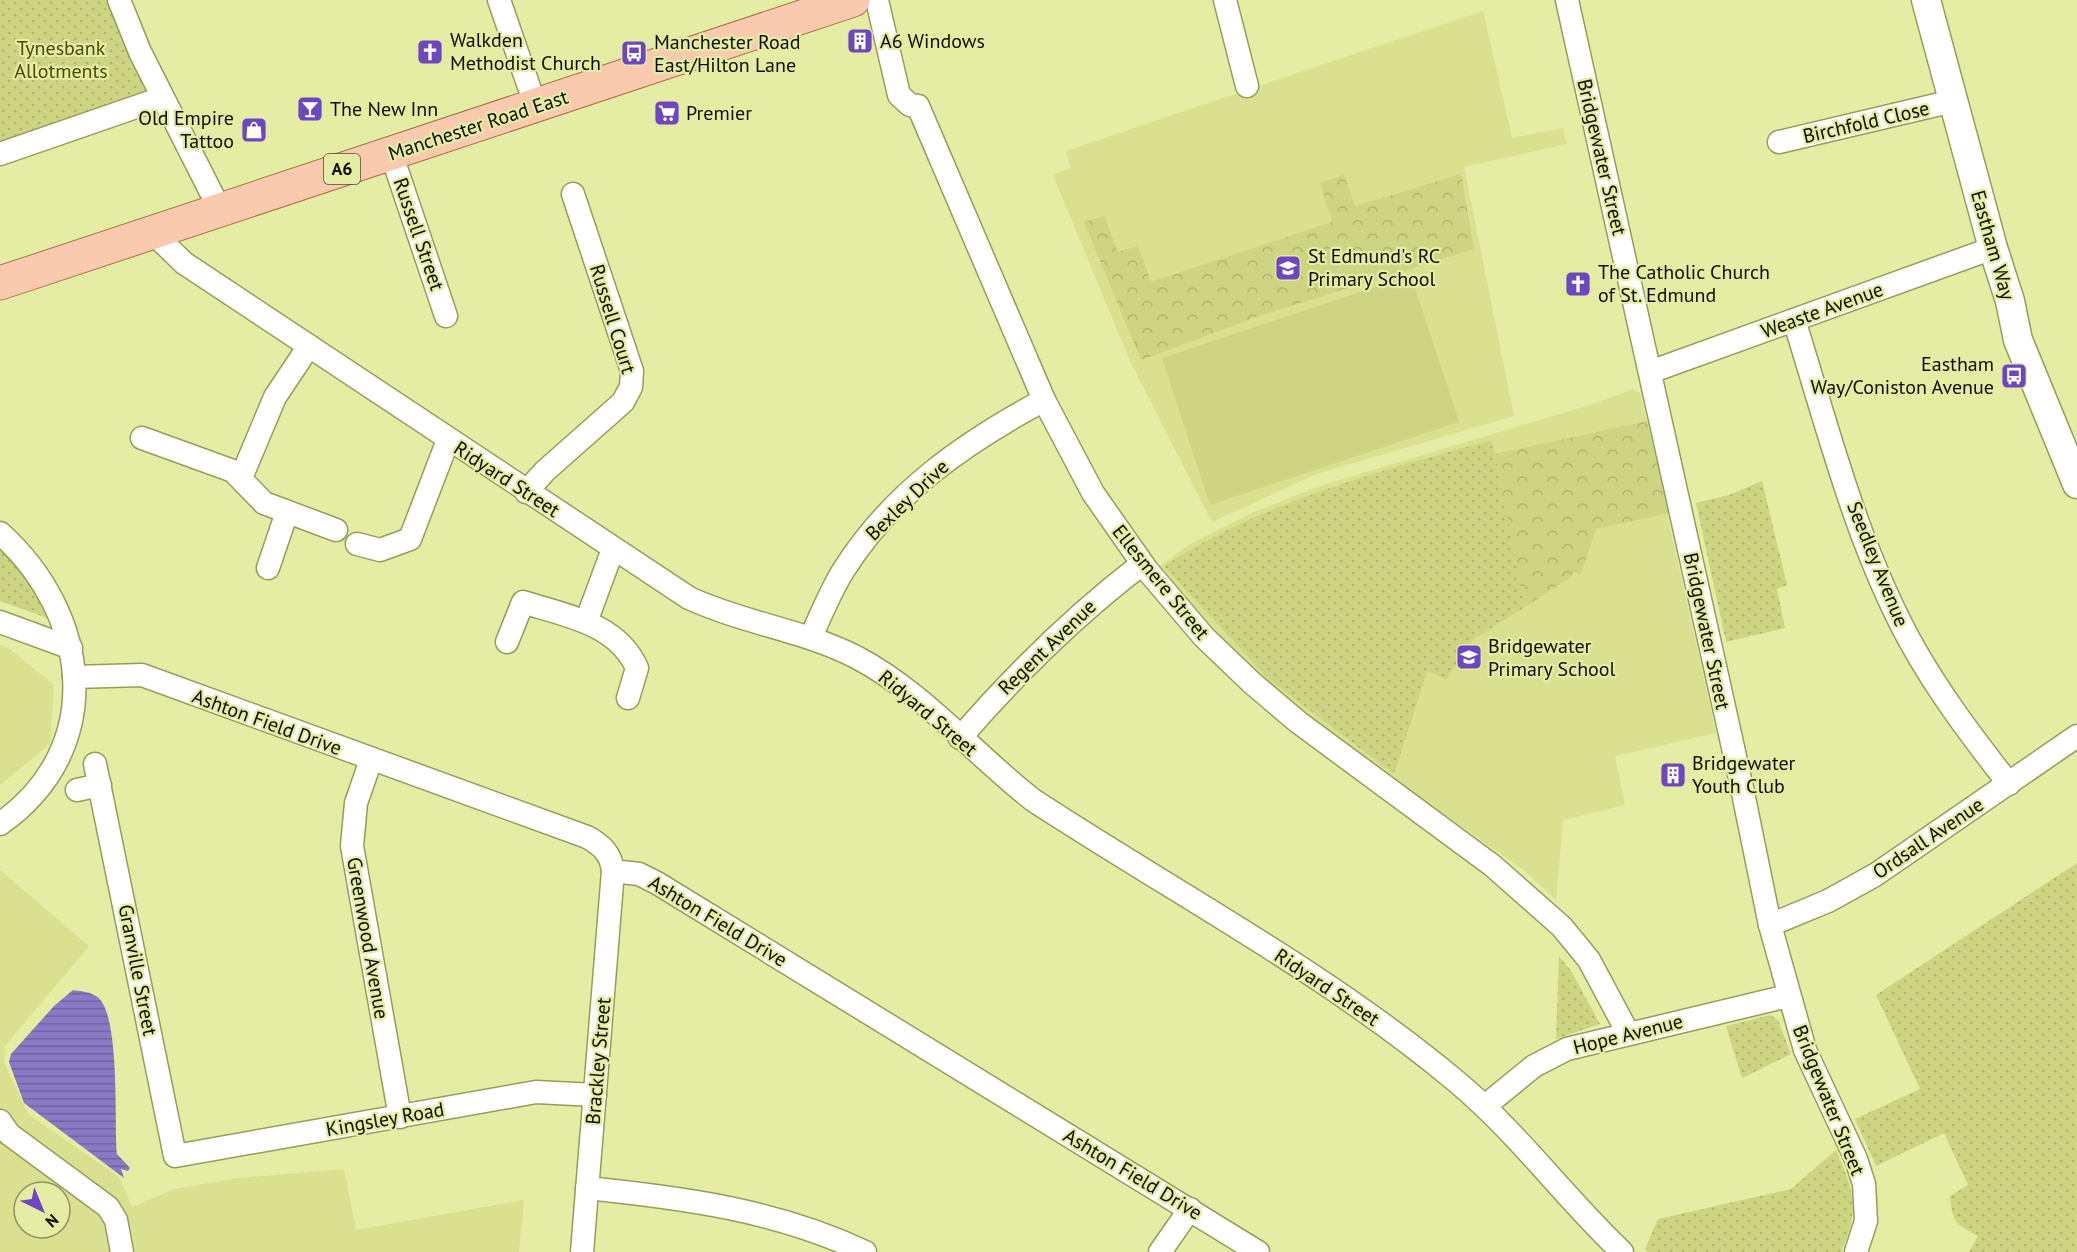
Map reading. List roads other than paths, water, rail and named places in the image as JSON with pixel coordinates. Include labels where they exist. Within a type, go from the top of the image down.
[{"type":"main road","name":"Manchester Road East","points":[[0,283],[219,208],[536,106],[853,0]]},
{"type":"street","points":[[119,0],[162,98],[219,208]]},
{"type":"street","points":[[499,0],[536,106]]},
{"type":"street","name":"Ellesmere Street","points":[[877,0],[896,87],[906,102],[918,106],[1044,400],[1093,494],[1142,564],[1204,637],[1252,683],[1298,722],[1493,866],[1562,927],[1589,960],[1628,1033]]},
{"type":"street","points":[[1225,0],[1247,86]]},
{"type":"street","name":"Bridgewater Street","points":[[1567,0],[1770,925],[1788,996],[1805,1050],[1856,1159],[1864,1184],[1866,1221],[1856,1252]]},
{"type":"street","name":"Eastham Way","points":[[1927,0],[1993,248],[2010,301],[2018,340],[2077,484]]},
{"type":"street","points":[[0,154],[162,98]]},
{"type":"street","name":"Birchfold Close","points":[[1779,142],[1953,101]]},
{"type":"street","name":"Russell Street","points":[[391,153],[446,316]]},
{"type":"street","name":"Russell Court","points":[[526,492],[545,471],[623,402],[632,387],[632,371],[582,204]]},
{"type":"street","name":"Ridyard Street","points":[[152,232],[184,263],[448,441],[689,598],[734,615],[811,638],[883,673],[912,694],[1034,800],[1349,1000],[1485,1106],[1571,1202],[1622,1252]]},
{"type":"street","name":"Weaste Avenue","points":[[1650,372],[1993,248]]},
{"type":"street","name":"Seedley Avenue","points":[[1794,320],[1846,484],[1888,596],[1910,641],[1943,695],[2009,784]]},
{"type":"street","points":[[241,478],[274,397],[309,346]]},
{"type":"street","name":"Bexley Drive","points":[[811,638],[843,572],[883,519],[959,450],[1044,400]]},
{"type":"street","points":[[142,438],[224,467],[241,478],[264,503],[336,530]]},
{"type":"street","points":[[357,544],[380,550],[410,539],[448,441]]},
{"type":"street","points":[[268,568],[287,512]]},
{"type":"street","points":[[0,533],[35,570],[52,595],[71,648],[74,677],[69,727],[54,763],[23,805],[0,824]]},
{"type":"street","points":[[586,622],[613,549]]},
{"type":"street","name":"Regent Avenue","points":[[960,738],[1038,652],[1096,599],[1142,564]]},
{"type":"street","points":[[507,642],[523,602],[606,629],[634,661],[637,668],[628,698]]},
{"type":"street","points":[[0,622],[71,648]]},
{"type":"street","name":"Ashton Field Drive","points":[[74,677],[142,675],[587,837],[607,853],[613,871],[639,874],[657,883],[1258,1252]]},
{"type":"street","name":"Ordsall Avenue","points":[[1770,925],[1850,890],[2077,736]]},
{"type":"street","name":"Greenwood Avenue","points":[[371,760],[356,803],[352,846],[400,1117]]},
{"type":"street","name":"Granville Street","points":[[77,790],[98,774],[175,1156]]},
{"type":"street","name":"Brackley Street","points":[[582,1252],[613,871]]},
{"type":"street","name":"Hope Avenue","points":[[1485,1106],[1517,1078],[1552,1056],[1579,1045],[1788,996]]},
{"type":"street","name":"Kingsley Road","points":[[175,1156],[536,1092],[595,1095]]},
{"type":"street","points":[[0,1121],[16,1139],[108,1207],[116,1220],[122,1252]]},
{"type":"street","points":[[587,1188],[684,1197],[744,1210],[794,1224],[865,1252]]},
{"type":"street","points":[[1160,1252],[1190,1209]]},
{"type":"place","name":"A6 Windows","points":[[860,41]]},
{"type":"place","name":"Walkden Methodist Church","points":[[430,52]]},
{"type":"place","name":"Manchester Road East/Hilton Lane","points":[[634,53]]},
{"type":"place","name":"The New Inn","points":[[310,109]]},
{"type":"place","name":"Premier","points":[[667,113]]},
{"type":"place","name":"Old Empire Tattoo","points":[[254,130]]},
{"type":"place","name":"St Edmund's RC Primary School","points":[[1288,268]]},
{"type":"place","name":"The Catholic Church of St. Edmund","points":[[1578,284]]},
{"type":"place","name":"Eastham Way/Coniston Avenue","points":[[2014,376]]},
{"type":"place","name":"Bridgewater Primary School","points":[[1469,657]]},
{"type":"place","name":"Bridgewater Youth Club","points":[[1673,775]]},
{"type":"park label","name":"Tynesbank Allotments","points":[[61,60]]}]
